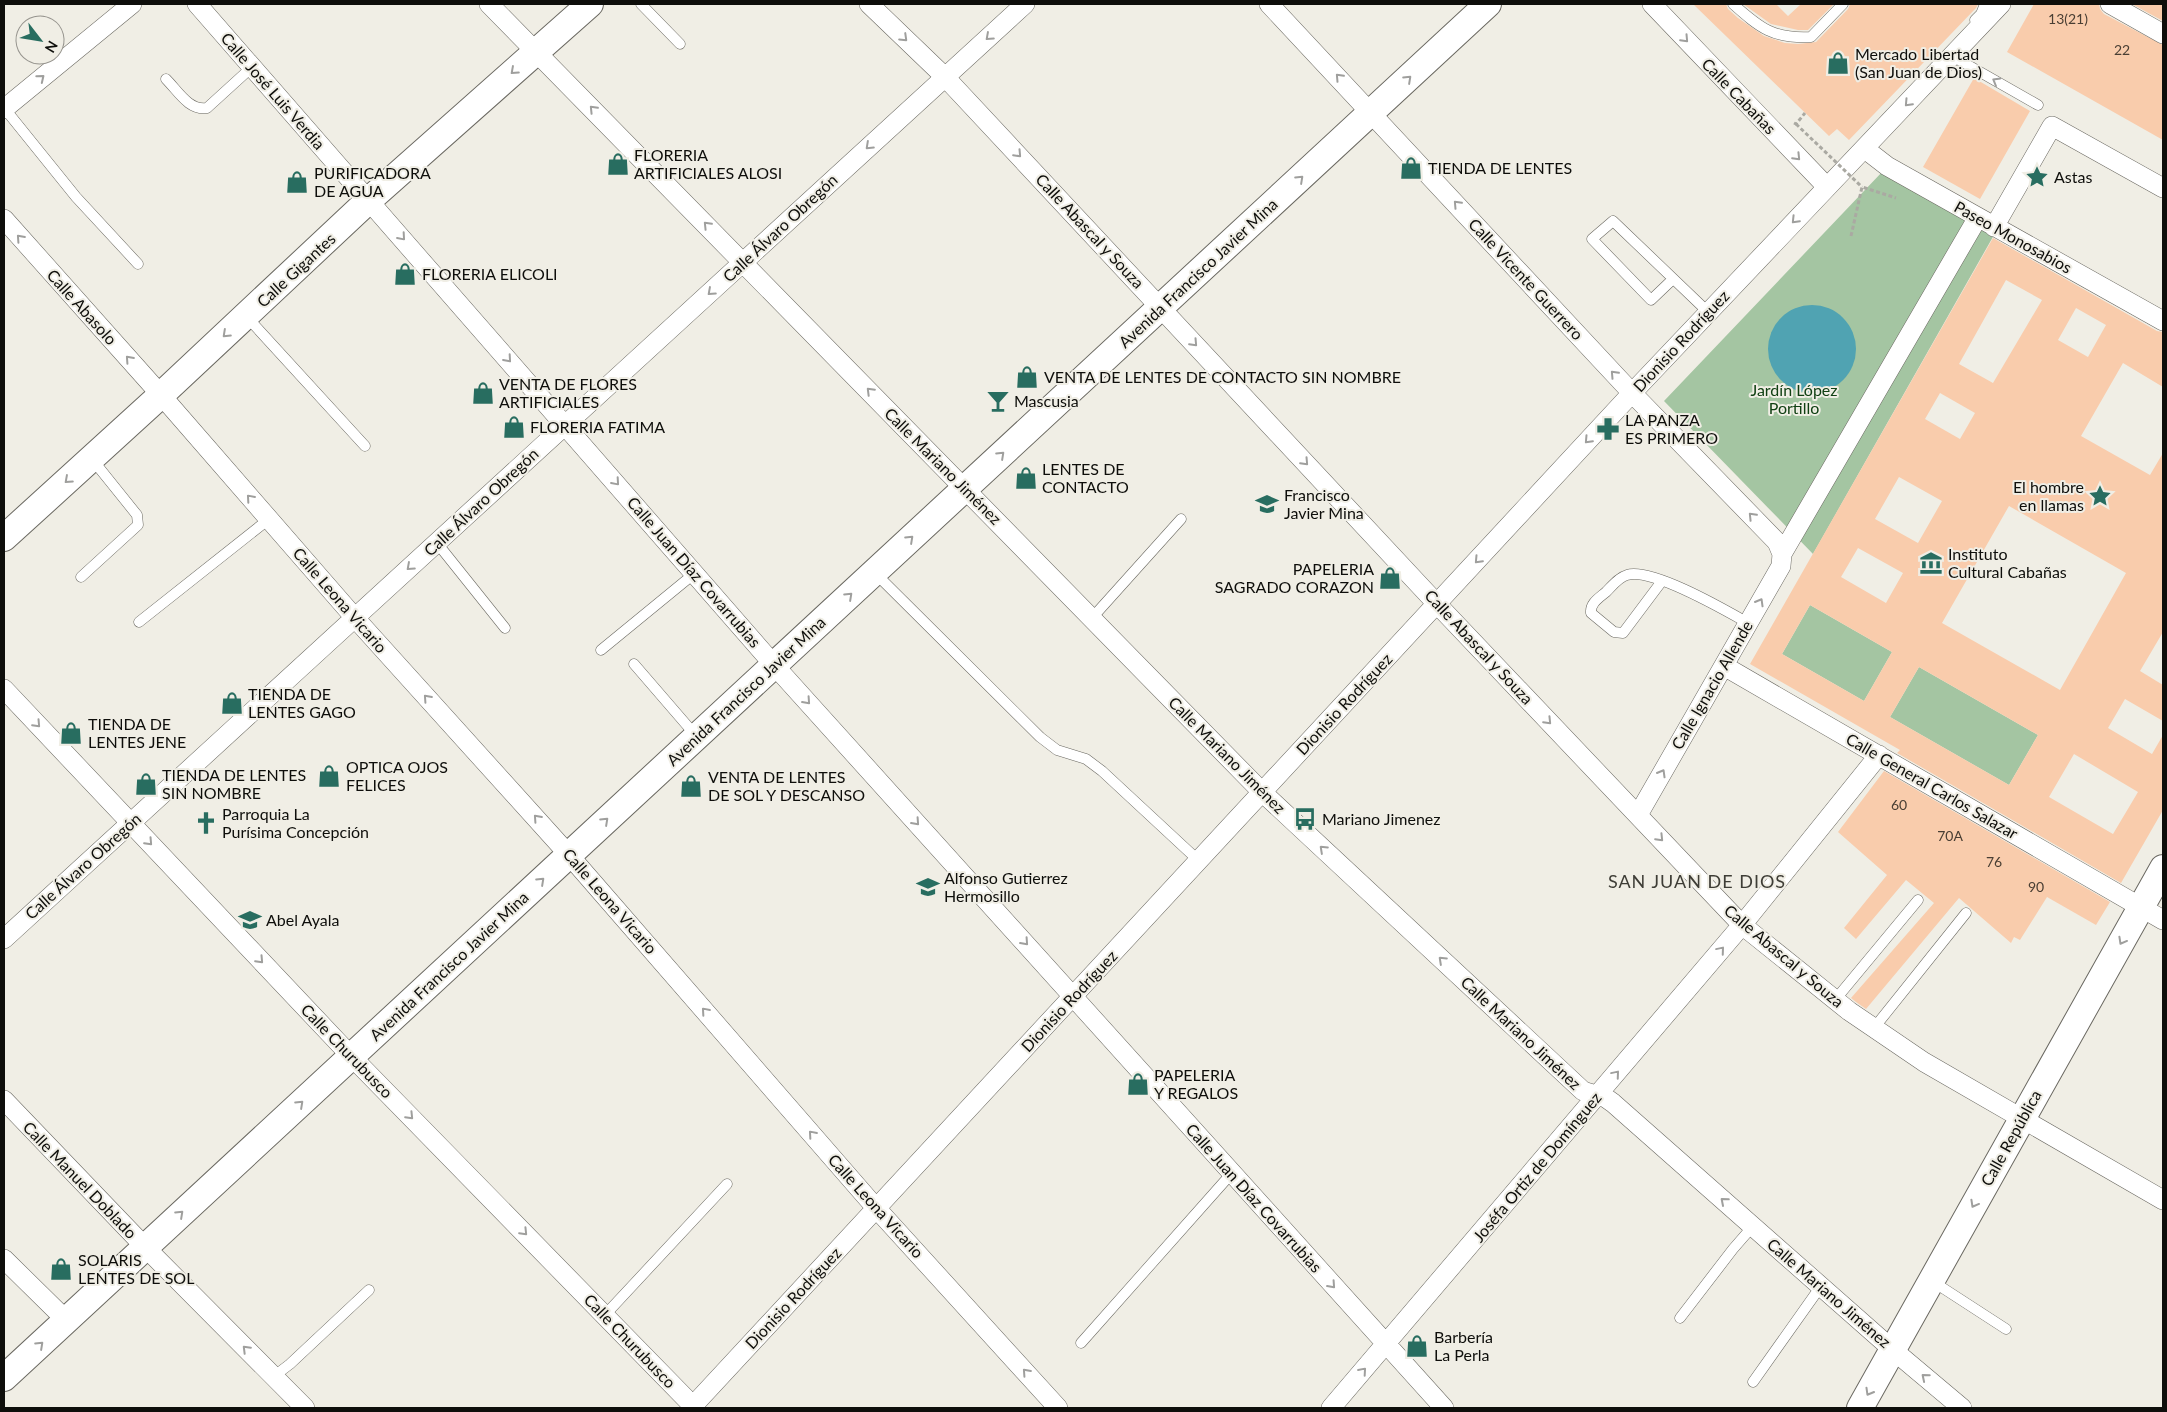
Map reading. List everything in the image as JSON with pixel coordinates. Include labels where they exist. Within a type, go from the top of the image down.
[{"type":"main road","name":"Calle Gigantes","points":[[4,538],[370,200],[590,4]]},
{"type":"main road","name":"Avenida Francisco Javier Mina","points":[[4,1378],[1488,4]]},
{"type":"main road","name":"Calle República","points":[[1860,1408],[2163,868]]},
{"type":"street","points":[[4,109],[132,4]]},
{"type":"street","name":"Calle Mariano Jiménez","points":[[490,4],[1262,792],[1583,1091],[1613,1103],[1893,1350],[1962,1408]]},
{"type":"street","name":"Calle Abascal y Souza","points":[[870,4],[945,77],[1437,604],[1742,925],[1835,1000],[1924,1062],[2163,1200]]},
{"type":"street","name":"Calle Álvaro Obregón","points":[[4,939],[1025,4]]},
{"type":"street","name":"Calle Vicente Guerrero","points":[[1269,4],[1372,112],[1632,393],[1777,542],[1782,554]]},
{"type":"street","name":"Calle Cabañas","points":[[1652,4],[1826,188]]},
{"type":"street","name":"Dionisio Rodríguez","points":[[693,1408],[1632,393],[1826,188],[1865,150],[2001,4]]},
{"type":"street","points":[[2110,4],[2163,34]]},
{"type":"street","name":"Calle José Luis Verdia","points":[[202,5],[252,67],[370,200]]},
{"type":"street","points":[[1994,227],[2052,126],[2163,188]]},
{"type":"street","name":"Paseo Monosabios","points":[[1865,150],[1887,166],[1973,219],[1994,227],[2163,321]]},
{"type":"street","name":"Calle Juan Díaz Covarrubias","points":[[370,200],[774,665],[1444,1408]]},
{"type":"street","name":"Calle Abasolo","points":[[4,219],[161,395]]},
{"type":"street","name":"Calle Ignacio Allende","points":[[1638,816],[1780,566],[1782,554],[1973,219]]},
{"type":"street","name":"Calle Leona Vicario","points":[[161,395],[355,618],[569,855],[876,1208],[1058,1408]]},
{"type":"street","name":"Calle General Carlos Salazar","points":[[1724,666],[2163,920]]},
{"type":"street","name":"Calle Churubusco","points":[[4,689],[351,1056],[693,1408]]},
{"type":"street","name":"Joséfa Ortiz de Domínguez","points":[[1331,1408],[1742,925],[1879,755]]},
{"type":"street","name":"Calle Manuel Doblado","points":[[4,1100],[145,1247],[305,1408]]},
{"type":"street","points":[[4,1259],[66,1320]]},
{"type":"lane","points":[[641,4],[680,44]]},
{"type":"lane","points":[[1733,4],[1759,27],[1779,35],[1798,38],[1811,37],[1843,4]]},
{"type":"lane","points":[[1928,81],[1934,62],[1981,14],[1985,4]]},
{"type":"lane","points":[[1952,56],[2038,105]]},
{"type":"lane","points":[[166,79],[191,106],[199,109],[207,108],[252,67]]},
{"type":"lane","points":[[4,109],[76,197],[138,264]]},
{"type":"lane","points":[[1674,279],[1651,300],[1592,239],[1613,221],[1674,279],[1708,312]]},
{"type":"lane","points":[[246,316],[364,446]]},
{"type":"lane","points":[[81,577],[138,525],[137,514],[92,458]]},
{"type":"lane","points":[[139,622],[269,519]]},
{"type":"lane","points":[[1092,618],[1181,519]]},
{"type":"lane","points":[[436,543],[505,628]]},
{"type":"lane","points":[[874,572],[1040,737],[1058,750],[1086,759],[1102,771],[1199,861]]},
{"type":"lane","points":[[601,650],[695,573]]},
{"type":"lane","points":[[1662,581],[1623,634],[1614,632],[1591,613],[1593,603],[1625,576],[1634,574],[1662,581],[1705,598],[1748,623]]},
{"type":"lane","points":[[634,664],[697,737]]},
{"type":"lane","points":[[1835,1000],[1918,900]]},
{"type":"lane","points":[[1874,1028],[1966,913]]},
{"type":"lane","points":[[1081,1343],[1231,1174]]},
{"type":"lane","points":[[604,1315],[727,1184]]},
{"type":"lane","points":[[1680,1318],[1753,1226]]},
{"type":"lane","points":[[1932,1281],[2006,1329]]},
{"type":"lane","points":[[1753,1382],[1821,1286]]},
{"type":"lane","points":[[274,1377],[369,1290]]},
{"type":"path","points":[[1805,113],[1796,124],[1862,187],[1896,198]]},
{"type":"path","points":[[1851,236],[1862,187]]},
{"type":"green space","name":"Jardín López Portillo","points":[[1883,171],[1994,235],[1813,554],[1664,401]]},
{"type":"green space","points":[[1810,605],[1892,652],[1864,701],[1782,654]]},
{"type":"green space","points":[[1919,667],[2038,735],[2009,785],[1890,717]]},
{"type":"water","points":[[1803,305],[1821,305],[1837,312],[1849,324],[1856,340],[1856,358],[1849,374],[1837,386],[1821,393],[1803,393],[1787,386],[1775,374],[1768,358],[1768,340],[1775,324],[1787,312]]},
{"type":"building","name":"Mercado Libertad (San Juan de Dios)","points":[[1693,4],[1726,4],[1728,9],[1738,18],[1764,36],[1785,43],[1798,44],[1816,42],[1848,9],[1850,4],[1978,4],[1849,140],[1837,129],[1829,136]]},
{"type":"building","points":[[1743,4],[1776,4],[1788,16],[1801,4],[1834,4],[1808,30],[1798,30],[1771,24]]},
{"type":"building","points":[[2034,4],[2099,4],[2104,14],[2163,45],[2163,140],[2007,52]]},
{"type":"building","points":[[2132,4],[2163,4],[2163,21]]},
{"type":"building","points":[[1974,78],[2030,111],[1980,199],[1923,167]]},
{"type":"building","name":"Instituto Cultural Cabañas","points":[[1993,238],[2157,331],[2163,332],[2163,387],[2123,363],[2081,436],[2150,475],[2163,453],[2163,632],[2140,671],[2163,685],[2163,721],[2125,699],[2108,728],[2152,754],[2163,735],[2163,810],[2121,883],[1897,753],[1900,750],[1750,664]],"holes":[[[2006,280],[2042,300],[1993,383],[1959,364]],[[2076,308],[2106,325],[2088,357],[2058,340]],[[1940,393],[1975,413],[1960,439],[1925,419]],[[1899,477],[1942,501],[1918,543],[1875,519]],[[2009,506],[2126,573],[2060,690],[1942,623]],[[1858,548],[1903,573],[1886,603],[1841,577]],[[1810,605],[1892,652],[1864,701],[1782,654]],[[1919,667],[2038,735],[2009,785],[1890,717]],[[2074,754],[2138,792],[2113,834],[2049,797]]]},
{"type":"building","points":[[1884,771],[2110,902],[2096,925],[2047,897],[2020,940],[2014,937],[2011,943],[1959,898],[1866,1009],[1856,1002],[1851,998],[1934,903],[1906,880],[1856,939],[1844,928],[1887,875],[1838,832]]},
{"type":"place","name":"Mercado Libertad (San Juan de Dios)","points":[[1838,63]]},
{"type":"place","name":"FLORERIA ARTIFICIALES ALOSI","points":[[618,164]]},
{"type":"place","name":"TIENDA DE LENTES","points":[[1411,168]]},
{"type":"place","name":"Astas","points":[[2037,177]]},
{"type":"place","name":"PURIFICADORA DE AGUA","points":[[297,182]]},
{"type":"place","name":"FLORERIA ELICOLI","points":[[405,274]]},
{"type":"place","name":"VENTA DE LENTES DE CONTACTO SIN NOMBRE","points":[[1027,377]]},
{"type":"place","name":"VENTA DE FLORES ARTIFICIALES","points":[[483,393]]},
{"type":"place","name":"Mascusia","points":[[998,401]]},
{"type":"place","name":"FLORERIA FATIMA","points":[[514,427]]},
{"type":"place","name":"LA PANZA ES PRIMERO","points":[[1608,429]]},
{"type":"place","name":"LENTES DE CONTACTO","points":[[1026,478]]},
{"type":"place","name":"El hombre en llamas","points":[[2100,496]]},
{"type":"place","name":"Francisco Javier Mina","points":[[1267,504]]},
{"type":"place","name":"Instituto Cultural Cabañas","points":[[1931,563]]},
{"type":"place","name":"PAPELERIA SAGRADO CORAZON","points":[[1390,578]]},
{"type":"place","name":"TIENDA DE LENTES GAGO","points":[[232,703]]},
{"type":"place","name":"TIENDA DE LENTES JENE","points":[[71,733]]},
{"type":"place","name":"OPTICA OJOS FELICES","points":[[329,776]]},
{"type":"place","name":"TIENDA DE LENTES SIN NOMBRE","points":[[146,784]]},
{"type":"place","name":"VENTA DE LENTES DE SOL Y DESCANSO","points":[[691,786]]},
{"type":"place","name":"Mariano Jimenez","points":[[1305,819]]},
{"type":"place","name":"Parroquia La Purísima Concepción","points":[[206,823]]},
{"type":"place","name":"Alfonso Gutierrez Hermosillo","points":[[928,887]]},
{"type":"place","name":"Abel Ayala","points":[[250,920]]},
{"type":"place","name":"PAPELERIA Y REGALOS","points":[[1138,1084]]},
{"type":"place","name":"SOLARIS LENTES DE SOL","points":[[61,1269]]},
{"type":"place","name":"Barbería La Perla","points":[[1417,1346]]},
{"type":"district","name":"SAN JUAN DE DIOS","points":[[1697,882]]}]
